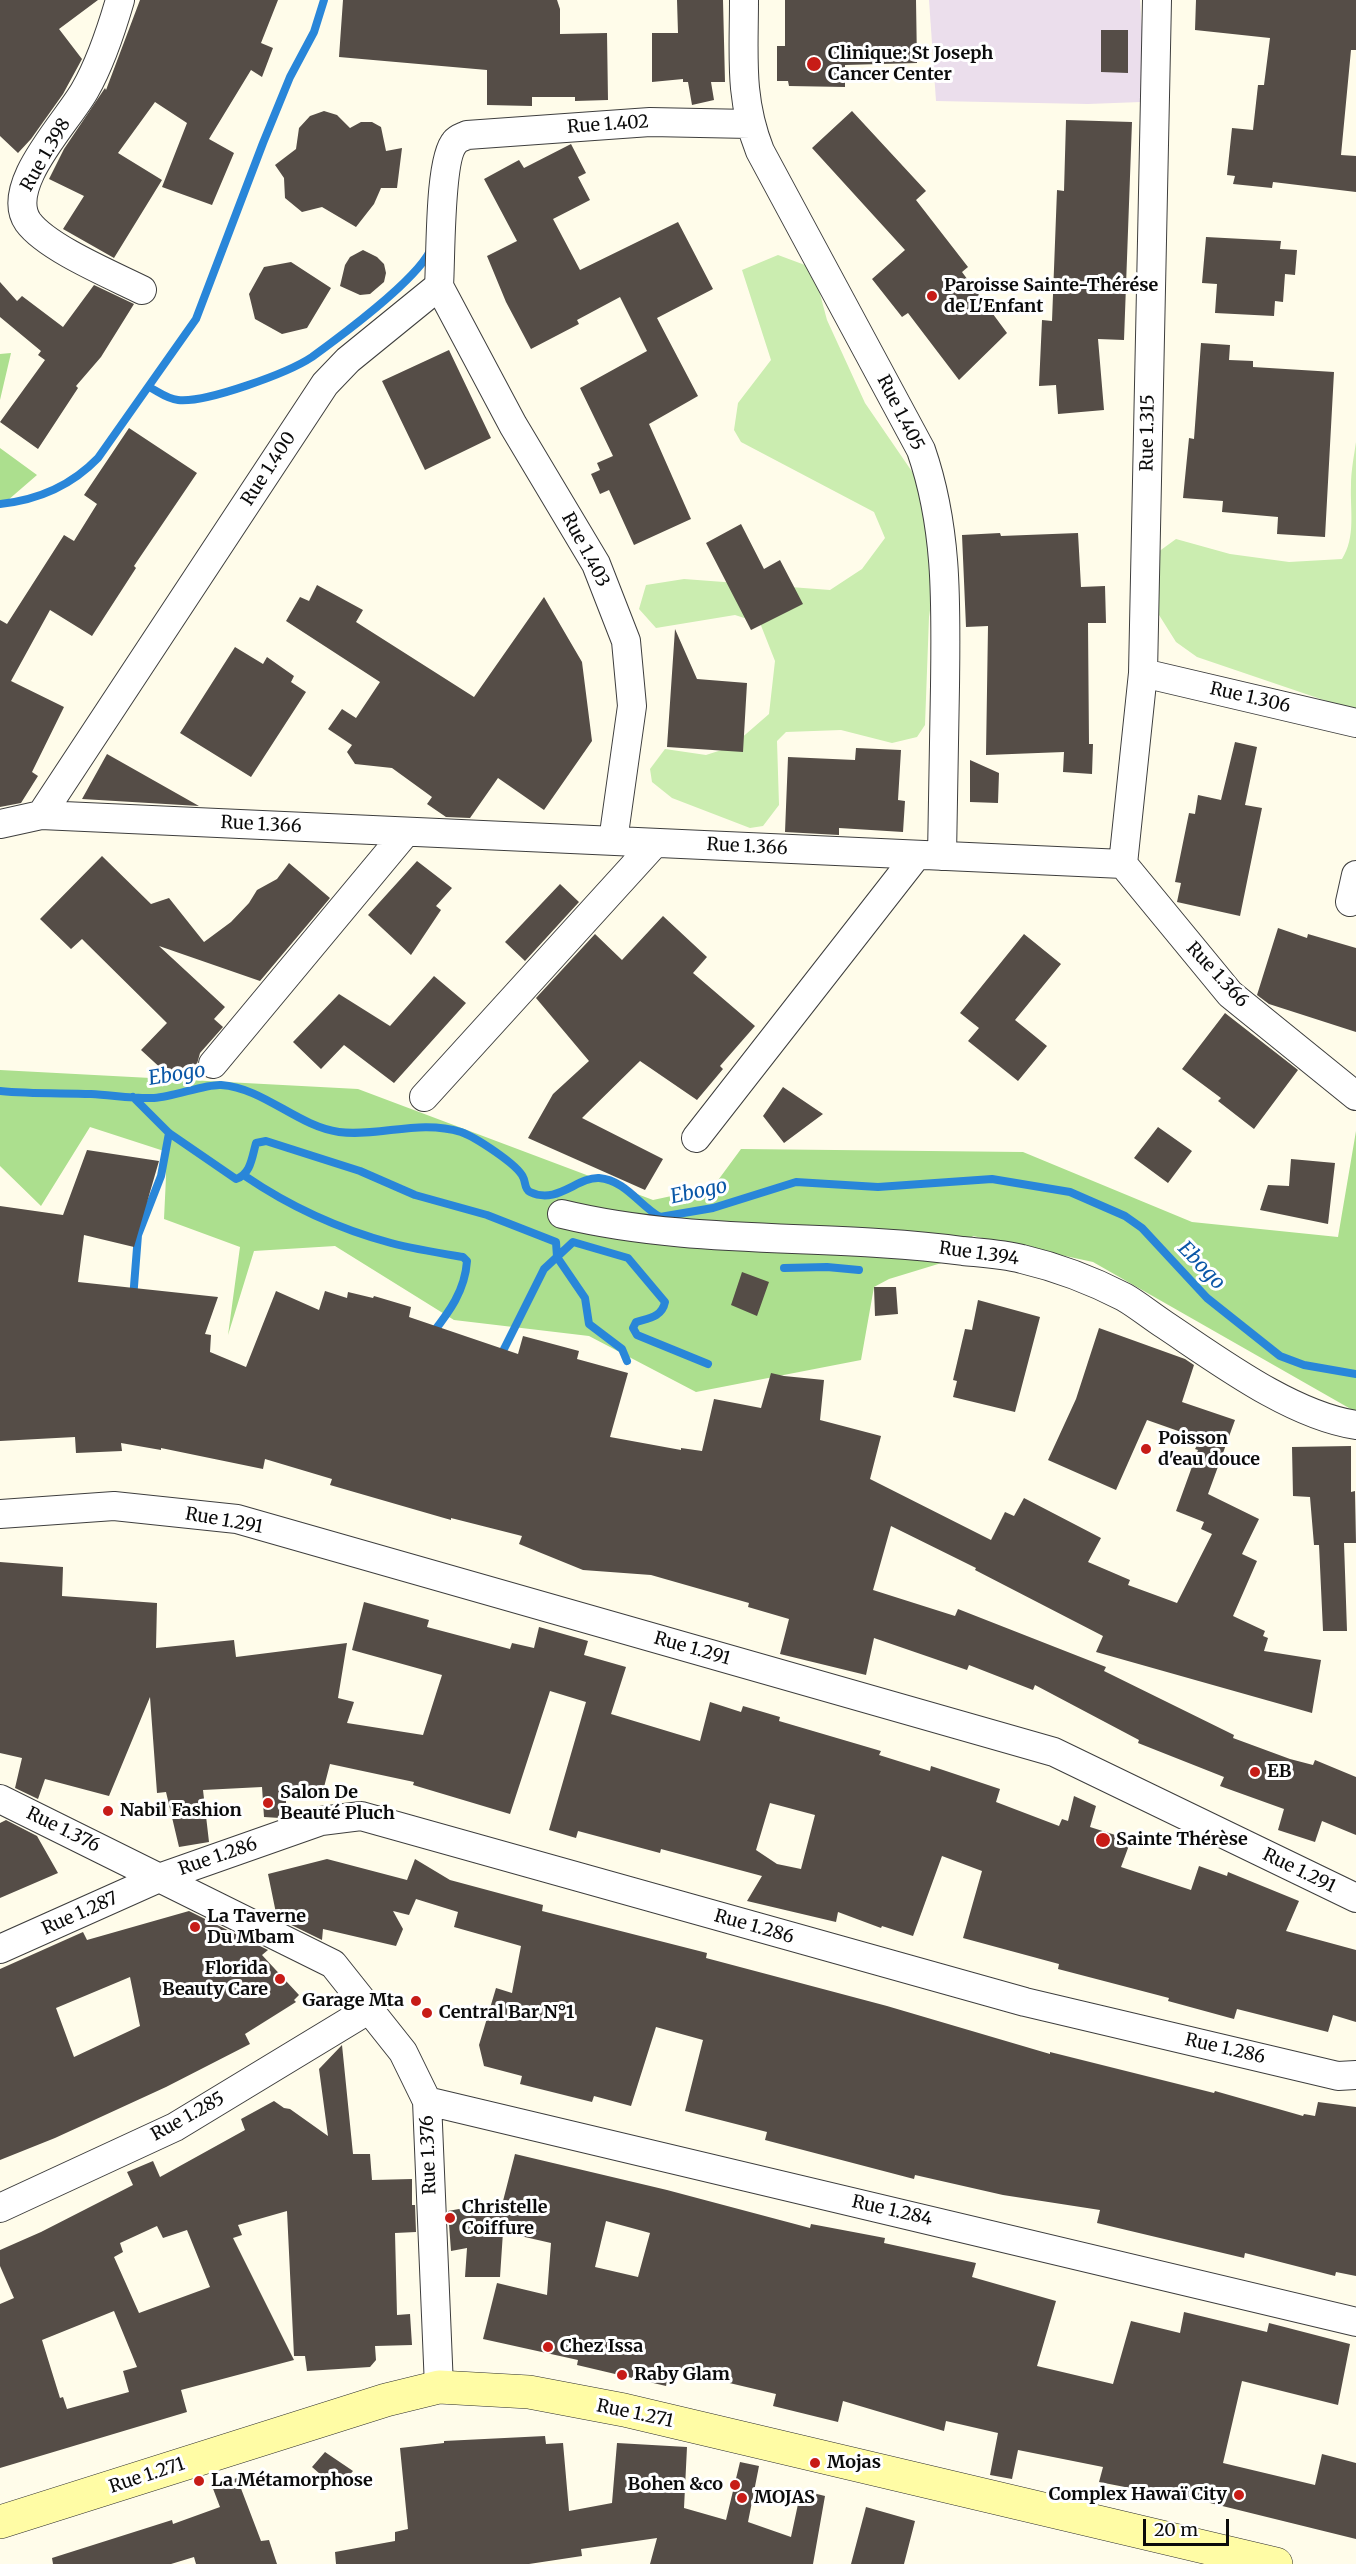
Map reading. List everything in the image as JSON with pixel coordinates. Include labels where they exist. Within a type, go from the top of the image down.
[{"type":"street","name":"Rue 1.398","points":[[120,0],[95,72],[85,92],[56,132],[30,176],[21,202],[27,219],[33,227],[74,255],[142,290]]},
{"type":"street","name":"Rue 1.405","points":[[744,0],[744,92],[750,124],[760,151],[921,450],[933,485],[941,535],[946,605],[930,856]]},
{"type":"street","name":"Rue 1.315","points":[[1123,864],[1143,673],[1157,0]]},
{"type":"street","name":"Rue 1.402","points":[[440,286],[444,180],[449,152],[456,140],[467,135],[650,122],[750,124]]},
{"type":"street","name":"Rue 1.400","points":[[41,815],[325,384],[348,360],[440,286]]},
{"type":"street","name":"Rue 1.403","points":[[440,286],[513,425],[596,564],[626,641],[632,706],[614,841]]},
{"type":"street","name":"Rue 1.306","points":[[1143,673],[1356,723]]},
{"type":"street","name":"Rue 1.366","points":[[0,824],[41,815],[1123,864],[1230,994],[1356,1096]]},
{"type":"street","points":[[213,1064],[406,832]]},
{"type":"street","points":[[424,1097],[655,843]]},
{"type":"street","points":[[696,1138],[930,856]]},
{"type":"street","name":"Rue 1.394","points":[[562,1214],[604,1224],[682,1234],[917,1245],[1022,1259],[1075,1276],[1124,1298],[1218,1360],[1297,1407],[1335,1422],[1356,1425]]},
{"type":"street","name":"Rue 1.291","points":[[0,1514],[114,1506],[237,1519],[1054,1752],[1356,1898]]},
{"type":"street","name":"Rue 1.376","points":[[0,1799],[333,1964],[403,2052],[427,2101],[439,2387]]},
{"type":"street","name":"Rue 1.286","points":[[159,1878],[321,1821],[361,1816],[1024,2002],[1338,2076],[1356,2076]]},
{"type":"street","name":"Rue 1.287","points":[[0,1949],[159,1878]]},
{"type":"street","name":"Rue 1.285","points":[[0,2208],[175,2127],[368,2010]]},
{"type":"street","name":"Rue 1.284","points":[[427,2101],[1356,2322]]},
{"type":"street","name":"Rue 1.271","points":[[0,2522],[386,2400],[439,2387],[529,2392],[624,2410],[1276,2564]]},
{"type":"shaded area","points":[[929,0],[1140,0],[1141,102],[1088,104],[936,101]]},
{"type":"green space","points":[[778,255],[813,268],[827,320],[865,403],[926,492],[941,535],[929,617],[925,725],[917,737],[892,743],[841,730],[786,732],[777,741],[779,805],[763,826],[750,828],[672,798],[652,782],[650,769],[665,749],[706,755],[731,747],[769,714],[775,661],[760,623],[735,615],[656,628],[639,609],[646,585],[684,579],[830,590],[862,569],[885,538],[874,512],[741,442],[734,430],[738,403],[771,360],[742,270]]},
{"type":"green space","points":[[11,353],[0,400],[0,354]]},
{"type":"green space","points":[[1356,442],[1356,711],[1197,657],[1176,642],[1154,607],[1154,555],[1176,539],[1230,554],[1289,562],[1342,559],[1351,533],[1351,480]]},
{"type":"green space","points":[[0,448],[37,475],[0,507]]},
{"type":"green space","points":[[0,1070],[358,1089],[653,1200],[713,1187],[741,1149],[1023,1152],[1192,1222],[1338,1237],[1356,1131],[1356,1412],[1093,1262],[973,1236],[948,1261],[889,1279],[874,1287],[861,1360],[696,1392],[589,1336],[454,1320],[335,1246],[254,1251],[228,1335],[240,1247],[164,1219],[166,1177],[164,1151],[90,1127],[41,1206],[0,1166]]},
{"type":"building","points":[[0,0],[98,0],[59,29],[82,59],[63,94],[31,139],[18,153],[0,136]]},
{"type":"building","points":[[140,0],[278,0],[261,43],[273,48],[262,77],[251,70],[209,139],[234,153],[212,205],[162,187],[187,123],[155,102],[118,153],[162,180],[114,258],[63,229],[84,196],[49,179],[64,149],[105,88],[106,90]]},
{"type":"building","points":[[343,0],[557,0],[560,9],[560,34],[607,33],[608,100],[575,101],[575,97],[532,97],[532,106],[487,105],[487,70],[339,57]]},
{"type":"building","points":[[677,0],[723,0],[725,82],[711,82],[714,100],[692,105],[688,82],[683,82],[683,79],[652,82],[652,33],[678,33]]},
{"type":"building","points":[[785,0],[916,0],[917,63],[845,65],[845,87],[789,86],[788,81],[777,81],[777,46],[785,46]]},
{"type":"building","points":[[1196,0],[1356,0],[1356,50],[1351,50],[1341,155],[1356,156],[1356,192],[1273,182],[1272,188],[1233,184],[1235,176],[1227,175],[1232,128],[1253,130],[1258,85],[1264,85],[1270,38],[1195,30]]},
{"type":"building","points":[[1101,30],[1128,30],[1128,73],[1101,72]]},
{"type":"building","points":[[324,111],[337,115],[350,128],[361,122],[372,122],[381,127],[386,151],[402,148],[397,188],[381,188],[374,204],[356,227],[322,207],[302,212],[285,198],[284,178],[275,165],[296,149],[299,128],[310,116]]},
{"type":"building","points":[[852,111],[926,191],[916,200],[968,267],[962,272],[1007,333],[959,380],[908,313],[902,317],[872,279],[905,250],[812,148]]},
{"type":"building","points":[[1066,120],[1132,122],[1124,340],[1098,339],[1104,410],[1058,414],[1056,385],[1039,386],[1042,320],[1052,321],[1057,190],[1064,191]]},
{"type":"building","points":[[571,144],[586,173],[578,177],[590,200],[553,219],[580,270],[678,222],[713,289],[657,318],[698,396],[649,424],[691,519],[634,545],[609,490],[600,494],[591,474],[600,470],[597,463],[613,456],[580,388],[647,351],[620,297],[577,320],[579,324],[531,349],[506,302],[487,256],[517,241],[484,179],[519,160],[524,168]]},
{"type":"building","points":[[1206,237],[1281,241],[1280,249],[1297,250],[1295,275],[1285,274],[1283,302],[1275,301],[1274,316],[1215,313],[1217,284],[1202,283]]},
{"type":"building","points":[[363,250],[377,257],[384,264],[386,273],[384,282],[370,294],[360,295],[340,286],[345,265],[350,257]]},
{"type":"building","points":[[291,262],[331,288],[307,328],[282,334],[255,319],[249,294],[264,267]]},
{"type":"building","points":[[0,282],[17,301],[22,296],[63,327],[94,285],[134,304],[101,357],[76,386],[78,388],[38,449],[0,422],[45,360],[38,355],[41,351],[0,317]]},
{"type":"building","points":[[1201,343],[1230,345],[1229,360],[1253,361],[1253,367],[1334,372],[1325,537],[1277,534],[1278,517],[1222,512],[1223,501],[1183,498],[1189,438],[1194,439]]},
{"type":"building","points":[[449,350],[491,438],[425,470],[382,381]]},
{"type":"building","points":[[129,428],[197,473],[134,566],[136,568],[92,636],[50,610],[11,681],[64,707],[32,772],[38,776],[21,803],[0,807],[0,620],[7,624],[64,535],[74,541],[97,504],[84,495]]},
{"type":"building","points":[[741,524],[764,569],[780,560],[803,604],[751,630],[706,543]]},
{"type":"building","points":[[1000,533],[1001,536],[1078,533],[1081,587],[1105,586],[1106,623],[1088,623],[1089,744],[1093,744],[1092,774],[1063,772],[1064,752],[986,755],[988,626],[966,627],[962,535]]},
{"type":"building","points":[[317,585],[363,610],[356,622],[474,697],[544,597],[582,662],[592,741],[544,810],[498,778],[470,818],[446,817],[427,804],[432,797],[392,768],[355,764],[347,752],[352,745],[328,729],[342,709],[356,718],[380,682],[286,621],[300,597],[309,601]]},
{"type":"building","points":[[675,629],[697,679],[747,683],[743,752],[667,747]]},
{"type":"building","points":[[235,647],[263,664],[267,657],[294,676],[291,682],[306,692],[251,777],[180,733]]},
{"type":"building","points":[[1235,742],[1257,747],[1245,805],[1262,808],[1240,916],[1177,902],[1181,883],[1175,882],[1189,813],[1195,814],[1198,795],[1221,800]]},
{"type":"building","points":[[856,748],[901,750],[898,800],[905,801],[903,832],[839,828],[839,835],[785,832],[788,757],[855,760]]},
{"type":"building","points":[[107,754],[199,806],[82,799]]},
{"type":"building","points":[[970,760],[999,773],[998,803],[970,802]]},
{"type":"building","points":[[102,856],[151,904],[169,898],[204,942],[231,922],[249,903],[257,890],[277,879],[289,863],[330,898],[260,981],[159,946],[225,1007],[214,1019],[223,1027],[200,1053],[197,1064],[178,1084],[141,1050],[167,1023],[82,939],[71,949],[40,919]]},
{"type":"building","points":[[417,861],[452,888],[436,906],[441,910],[411,955],[368,915]]},
{"type":"building","points":[[560,884],[579,902],[525,961],[505,942]]},
{"type":"building","points":[[663,916],[707,957],[693,973],[755,1026],[720,1066],[723,1069],[697,1100],[640,1061],[582,1118],[663,1159],[645,1190],[528,1138],[553,1094],[589,1061],[536,998],[595,934],[622,960]]},
{"type":"building","points":[[1278,928],[1307,938],[1308,934],[1356,948],[1356,1032],[1269,1004],[1257,995]]},
{"type":"building","points":[[1024,934],[1061,964],[1015,1020],[1047,1046],[1018,1081],[968,1041],[979,1028],[960,1013]]},
{"type":"building","points":[[434,976],[466,1003],[394,1083],[344,1045],[321,1069],[293,1042],[339,994],[390,1026]]},
{"type":"building","points":[[1225,1013],[1298,1070],[1254,1129],[1218,1101],[1221,1098],[1182,1069]]},
{"type":"building","points":[[783,1087],[823,1114],[784,1143],[763,1116]]},
{"type":"building","points":[[1158,1127],[1192,1151],[1168,1183],[1134,1158]]},
{"type":"building","points":[[87,1150],[159,1161],[134,1247],[84,1235],[78,1282],[218,1297],[205,1334],[211,1335],[210,1352],[246,1367],[276,1291],[319,1310],[325,1291],[347,1298],[348,1292],[373,1298],[374,1296],[411,1307],[409,1317],[518,1354],[523,1336],[579,1351],[577,1359],[628,1373],[610,1437],[681,1450],[681,1448],[702,1451],[714,1399],[761,1408],[771,1373],[824,1380],[820,1420],[881,1436],[870,1479],[991,1540],[1005,1512],[1014,1516],[1024,1498],[1101,1538],[1088,1562],[1130,1580],[1128,1585],[1177,1603],[1212,1534],[1201,1529],[1204,1522],[1176,1511],[1198,1450],[1195,1449],[1201,1439],[1147,1420],[1116,1490],[1048,1460],[1076,1399],[1099,1328],[1185,1359],[1194,1365],[1182,1402],[1235,1420],[1208,1494],[1259,1519],[1242,1554],[1257,1561],[1233,1616],[1265,1631],[1263,1636],[1268,1638],[1264,1651],[1321,1660],[1312,1713],[1096,1652],[1103,1636],[975,1570],[976,1568],[891,1526],[873,1590],[955,1616],[958,1609],[1106,1667],[1104,1671],[1234,1735],[1233,1738],[1290,1759],[1313,1765],[1315,1760],[1356,1777],[1356,1835],[1322,1821],[1315,1842],[1278,1830],[1284,1809],[1220,1786],[1224,1777],[1138,1743],[1139,1740],[1035,1685],[1033,1690],[969,1665],[967,1670],[874,1638],[866,1675],[780,1654],[789,1619],[748,1607],[749,1603],[651,1575],[583,1570],[519,1544],[522,1536],[451,1518],[451,1520],[330,1485],[332,1479],[265,1459],[263,1469],[161,1448],[161,1450],[121,1443],[122,1451],[76,1453],[75,1437],[0,1441],[0,1206],[63,1215]]},
{"type":"building","points":[[1291,1159],[1335,1163],[1328,1224],[1260,1210],[1268,1185],[1289,1186]]},
{"type":"building","points":[[742,1272],[769,1282],[757,1316],[731,1305]]},
{"type":"building","points":[[874,1287],[896,1287],[898,1314],[875,1316]]},
{"type":"building","points":[[978,1300],[1040,1317],[1015,1412],[953,1397],[957,1381],[953,1380],[965,1329],[972,1330]]},
{"type":"building","points":[[1351,1446],[1351,1492],[1355,1491],[1356,1543],[1344,1543],[1347,1631],[1323,1631],[1319,1545],[1314,1545],[1310,1497],[1293,1496],[1292,1447]]},
{"type":"building","points":[[0,1562],[63,1567],[62,1596],[157,1603],[156,1648],[234,1640],[236,1657],[347,1643],[338,1698],[354,1702],[347,1723],[423,1735],[442,1675],[352,1650],[364,1602],[429,1620],[427,1627],[510,1649],[512,1643],[534,1648],[539,1627],[588,1641],[584,1655],[626,1667],[611,1714],[700,1741],[710,1702],[741,1712],[743,1706],[780,1717],[779,1721],[881,1751],[879,1755],[930,1771],[931,1766],[1000,1789],[996,1802],[1059,1826],[1062,1819],[1068,1821],[1074,1796],[1096,1806],[1090,1827],[1131,1840],[1121,1867],[1191,1890],[1199,1866],[1227,1876],[1228,1872],[1299,1901],[1286,1931],[1356,1950],[1356,2022],[1333,2015],[1328,2032],[1237,2009],[1234,2019],[1168,2001],[1169,1998],[1058,1969],[1059,1964],[963,1938],[982,1871],[942,1856],[913,1936],[882,1926],[881,1928],[838,1912],[836,1922],[747,1901],[762,1876],[661,1849],[660,1853],[578,1831],[576,1838],[549,1830],[586,1702],[550,1691],[510,1814],[413,1785],[414,1782],[330,1764],[323,1791],[286,1787],[286,1816],[280,1818],[264,1817],[262,1787],[203,1790],[209,1842],[179,1847],[166,1792],[157,1793],[150,1697],[109,1796],[45,1779],[38,1799],[15,1788],[22,1758],[0,1753]],"holes":[[[770,1803],[815,1815],[801,1869],[777,1864],[756,1850]]]},
{"type":"building","points":[[6,1820],[37,1836],[58,1873],[0,1898],[0,1823]]},
{"type":"building","points":[[327,1859],[407,1880],[415,1859],[450,1880],[543,1905],[542,1911],[707,1953],[706,1958],[887,2006],[1050,2054],[1050,2052],[1214,2093],[1215,2091],[1303,2116],[1304,2114],[1315,2116],[1318,2102],[1356,2107],[1356,2276],[1336,2272],[1335,2276],[1245,2253],[1244,2258],[1097,2223],[1100,2210],[1003,2195],[915,2175],[914,2179],[765,2140],[767,2132],[685,2111],[703,2040],[656,2027],[631,2106],[594,2096],[592,2102],[520,2084],[522,2076],[484,2066],[479,2045],[496,1988],[512,1993],[521,1946],[454,1927],[458,1912],[416,1899],[409,1915],[393,1911],[403,1929],[396,1946],[323,1929],[322,1940],[277,1918],[268,1874]]},
{"type":"building","points":[[189,1911],[268,1950],[262,1955],[299,1995],[294,2000],[296,2002],[245,2034],[250,2044],[166,2087],[55,2138],[0,2160],[0,1969],[83,1932],[87,1940]],"holes":[[[130,1977],[140,2026],[74,2057],[56,2008]]]},
{"type":"building","points":[[342,2045],[353,2154],[370,2154],[372,2180],[412,2179],[412,2205],[415,2205],[416,2232],[395,2233],[397,2315],[410,2314],[412,2345],[375,2346],[376,2360],[370,2367],[307,2371],[305,2356],[294,2356],[287,2211],[238,2225],[242,2235],[233,2238],[294,2360],[181,2390],[187,2412],[0,2468],[0,2304],[14,2298],[0,2266],[0,2250],[41,2232],[133,2185],[127,2172],[153,2161],[160,2177],[245,2130],[241,2119],[274,2101],[290,2109],[328,2136],[319,2069]],"holes":[[[157,2226],[163,2238],[187,2230],[210,2287],[139,2313],[114,2257],[123,2252],[120,2243]],[[114,2311],[137,2367],[123,2371],[129,2392],[67,2409],[63,2397],[60,2398],[42,2340]]]},
{"type":"building","points":[[515,2154],[667,2190],[810,2228],[811,2224],[885,2238],[884,2243],[976,2263],[972,2277],[1056,2301],[1037,2366],[1113,2384],[1131,2321],[1180,2333],[1184,2312],[1267,2332],[1269,2323],[1350,2344],[1338,2405],[1242,2381],[1223,2463],[1315,2485],[1322,2454],[1356,2463],[1356,2539],[1130,2485],[1130,2488],[1099,2482],[1103,2467],[1018,2450],[1012,2479],[990,2475],[998,2433],[946,2421],[944,2431],[843,2401],[838,2422],[773,2406],[776,2394],[670,2369],[666,2386],[577,2365],[578,2360],[483,2339],[497,2283],[547,2295],[551,2243],[503,2232],[500,2277],[465,2277],[467,2248],[451,2251],[448,2211],[503,2201]],"holes":[[[606,2221],[650,2233],[638,2277],[595,2267]]]},
{"type":"building","points":[[545,2436],[546,2444],[563,2443],[569,2511],[612,2503],[617,2443],[687,2447],[684,2508],[726,2520],[740,2462],[759,2466],[748,2522],[791,2537],[801,2490],[825,2496],[813,2564],[650,2564],[657,2538],[581,2549],[582,2556],[529,2564],[336,2564],[335,2552],[395,2541],[395,2532],[408,2529],[400,2448],[444,2443],[444,2441]]},
{"type":"building","points":[[325,2452],[353,2471],[337,2489],[312,2467]]},
{"type":"building","points":[[237,2478],[261,2541],[269,2540],[277,2564],[196,2564],[194,2557],[171,2564],[53,2564],[52,2558],[172,2520],[173,2524],[220,2507],[212,2486]]},
{"type":"building","points":[[866,2507],[915,2521],[904,2564],[851,2564]]},
{"type":"waterway","points":[[0,504],[41,495],[65,484],[88,468],[98,458],[196,319],[263,143],[290,77],[314,32],[324,0]]},
{"type":"waterway","points":[[149,387],[170,398],[191,400],[246,386],[300,364],[325,348],[394,292],[422,263],[430,251]]},
{"type":"waterway","name":"Ebogo","points":[[0,1091],[146,1098],[162,1097],[214,1085],[237,1088],[252,1093],[309,1123],[339,1132],[354,1133],[430,1127],[461,1132],[485,1145],[513,1165],[523,1177],[530,1192],[549,1195],[599,1178],[617,1183],[660,1217],[713,1208],[796,1182],[878,1187],[992,1179],[1070,1192],[1125,1216],[1142,1228],[1207,1298],[1280,1356],[1304,1365],[1356,1374]]},
{"type":"waterway","points":[[133,1097],[169,1133],[236,1179],[248,1169],[256,1143],[266,1141],[360,1171],[415,1195],[487,1215],[556,1242],[557,1257],[585,1298],[589,1324],[622,1349],[627,1361]]},
{"type":"waterway","points":[[133,1299],[138,1235],[161,1176],[169,1133]]},
{"type":"waterway","points":[[245,1176],[297,1207],[352,1231],[400,1245],[463,1257],[467,1261],[460,1291],[432,1334]]},
{"type":"waterway","points":[[499,1359],[544,1269],[573,1242],[628,1258],[665,1302],[658,1314],[636,1322],[633,1328],[637,1335],[708,1364]]},
{"type":"waterway","points":[[784,1268],[827,1267],[859,1270]]},
{"type":"place","name":"Clinique: St Joseph Cancer Center","points":[[814,64]]},
{"type":"place","name":"Paroisse Sainte-Thérése de L'Enfant","points":[[932,296]]},
{"type":"place","name":"Poisson d'eau douce","points":[[1146,1449]]},
{"type":"place","name":"EB","points":[[1255,1772]]},
{"type":"place","name":"Salon De Beauté Pluch","points":[[268,1803]]},
{"type":"place","name":"Nabil Fashion","points":[[108,1811]]},
{"type":"place","name":"Sainte Thérèse","points":[[1103,1840]]},
{"type":"place","name":"La Taverne Du Mbam","points":[[195,1927]]},
{"type":"place","name":"Florida Beauty Care","points":[[280,1979]]},
{"type":"place","name":"Garage Mta","points":[[416,2001]]},
{"type":"place","name":"Central Bar N°1","points":[[427,2013]]},
{"type":"place","name":"Christelle Coiffure","points":[[450,2218]]},
{"type":"place","name":"Chez Issa","points":[[548,2347]]},
{"type":"place","name":"Raby Glam","points":[[622,2375]]},
{"type":"place","name":"Mojas","points":[[815,2463]]},
{"type":"place","name":"La Métamorphose","points":[[199,2481]]},
{"type":"place","name":"Bohen &co","points":[[735,2485]]},
{"type":"place","name":"Complex Hawaï City","points":[[1239,2495]]},
{"type":"place","name":"MOJAS","points":[[742,2498]]}]
